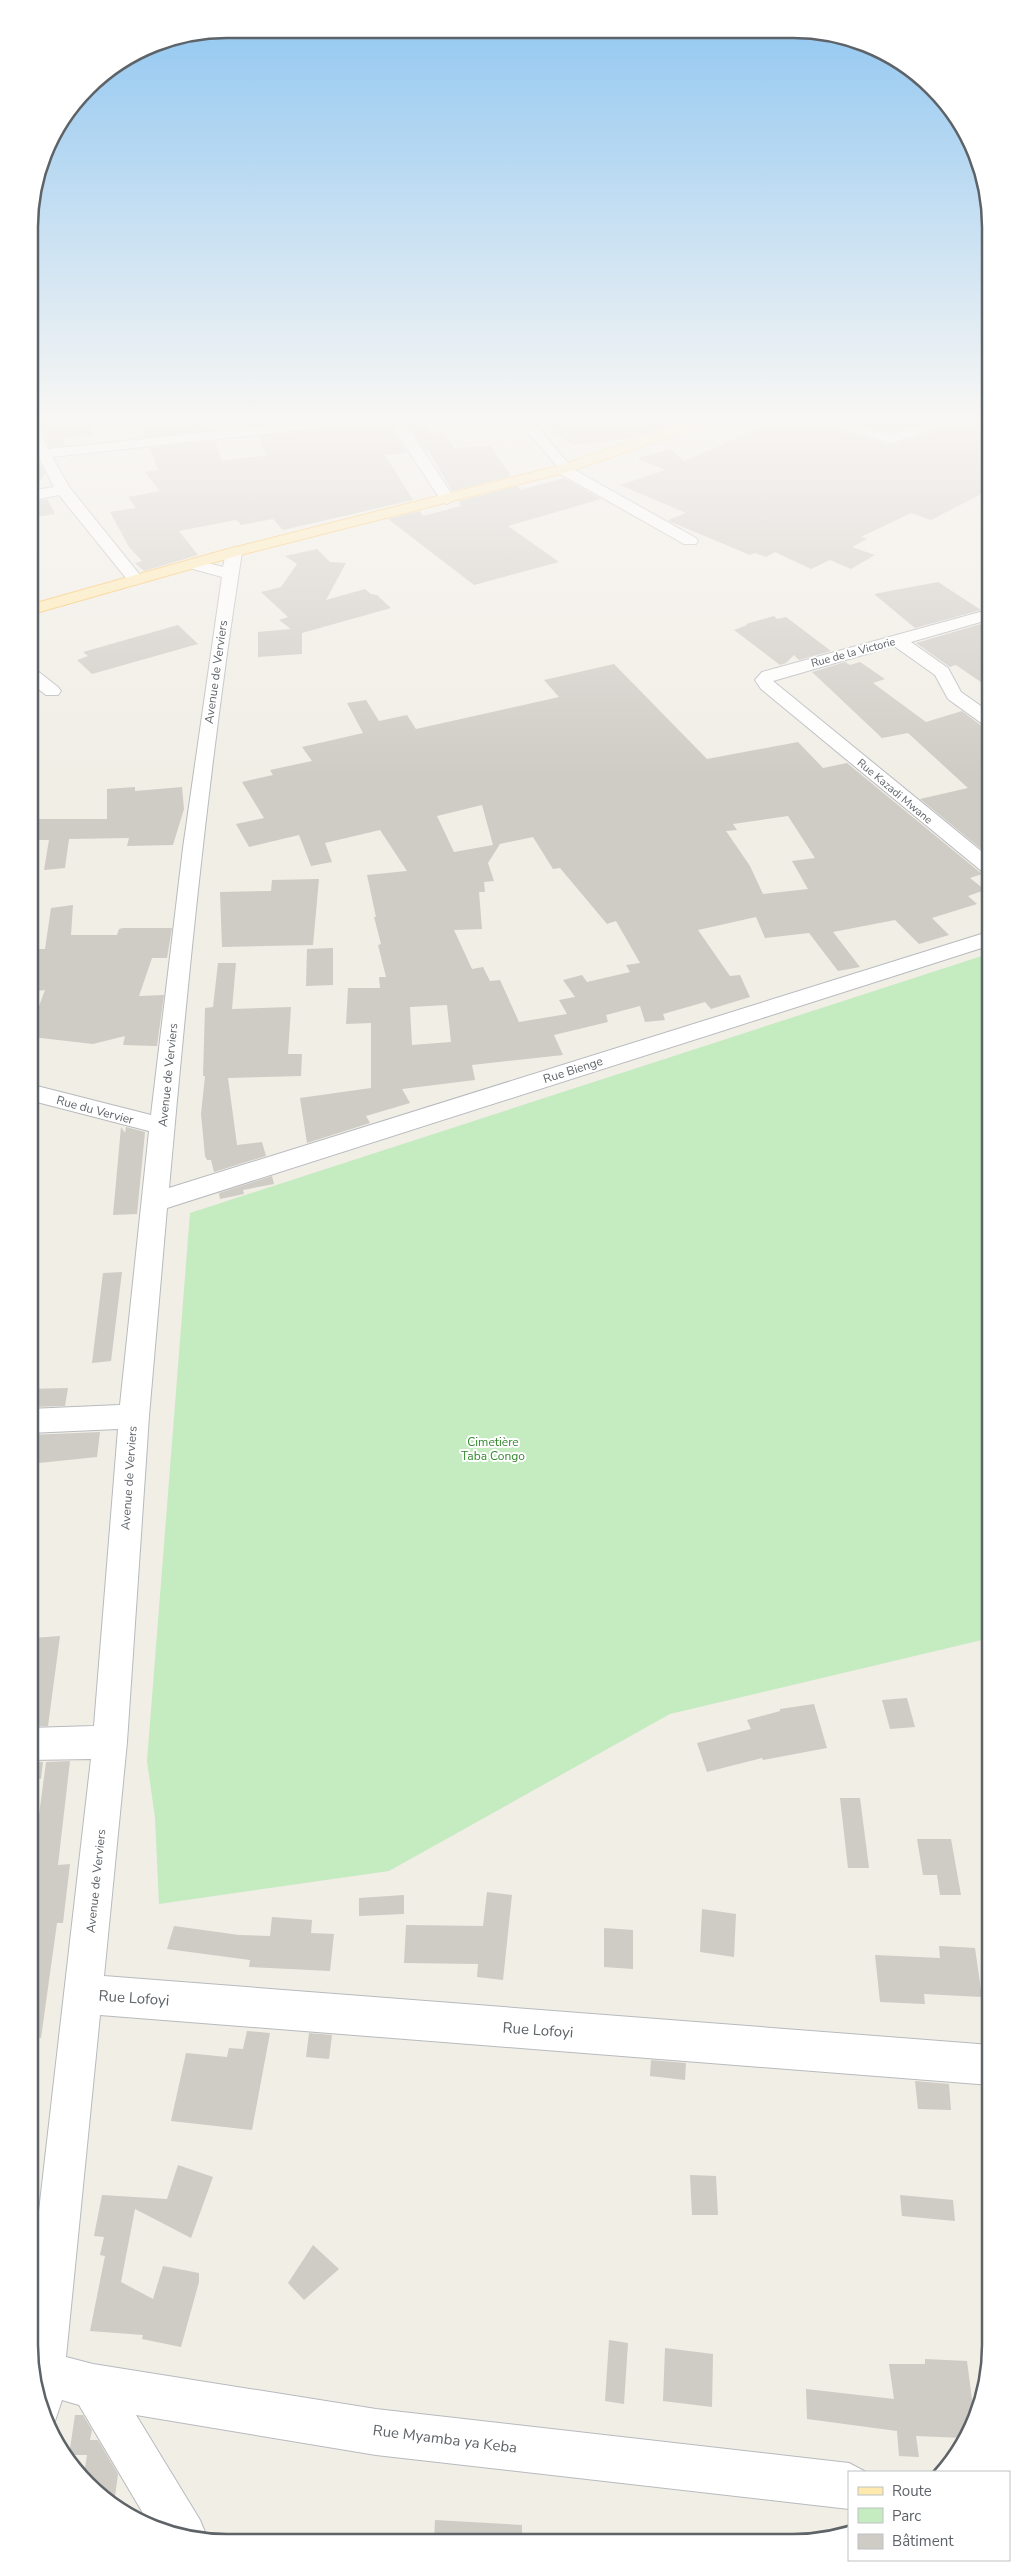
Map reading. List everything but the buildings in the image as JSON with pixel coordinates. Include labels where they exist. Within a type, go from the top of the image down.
[{"type":"main road","points":[[232,563],[319,537]]},
{"type":"main road","points":[[38,607],[192,564]]},
{"type":"street","points":[[101,537],[136,580]]},
{"type":"street","points":[[681,537],[690,542]]},
{"type":"street","points":[[192,564],[232,563]]},
{"type":"street","name":"Avenue de Verviers","points":[[40,2376],[84,1994],[110,1742],[134,1416],[162,1125],[193,848],[232,563]]},
{"type":"street","name":"Rue de la Victorie","points":[[799,712],[764,682],[764,678],[810,663],[982,616]]},
{"type":"street","points":[[896,640],[942,672],[954,695],[982,715]]},
{"type":"street","points":[[38,680],[52,691]]},
{"type":"street","name":"Rue Kazadi Mwane","points":[[799,712],[982,862]]},
{"type":"street","name":"Rue Bienge","points":[[155,1202],[982,941]]},
{"type":"street","name":"Rue du Vervier","points":[[38,1094],[132,1120],[162,1125]]},
{"type":"street","points":[[38,1421],[134,1416]]},
{"type":"street","points":[[38,1744],[110,1742]]},
{"type":"street","name":"Rue Lofoyi","points":[[84,1994],[982,2064]]},
{"type":"street","name":"Rue Myamba ya Keba","points":[[42,2385],[93,2386],[376,2432],[848,2486]]},
{"type":"street","points":[[93,2386],[177,2527]]},
{"type":"green space","name":"Cimetière Taba Congo","points":[[982,956],[982,1640],[670,1714],[389,1871],[159,1904],[155,1818],[147,1761],[190,1213]]}]
